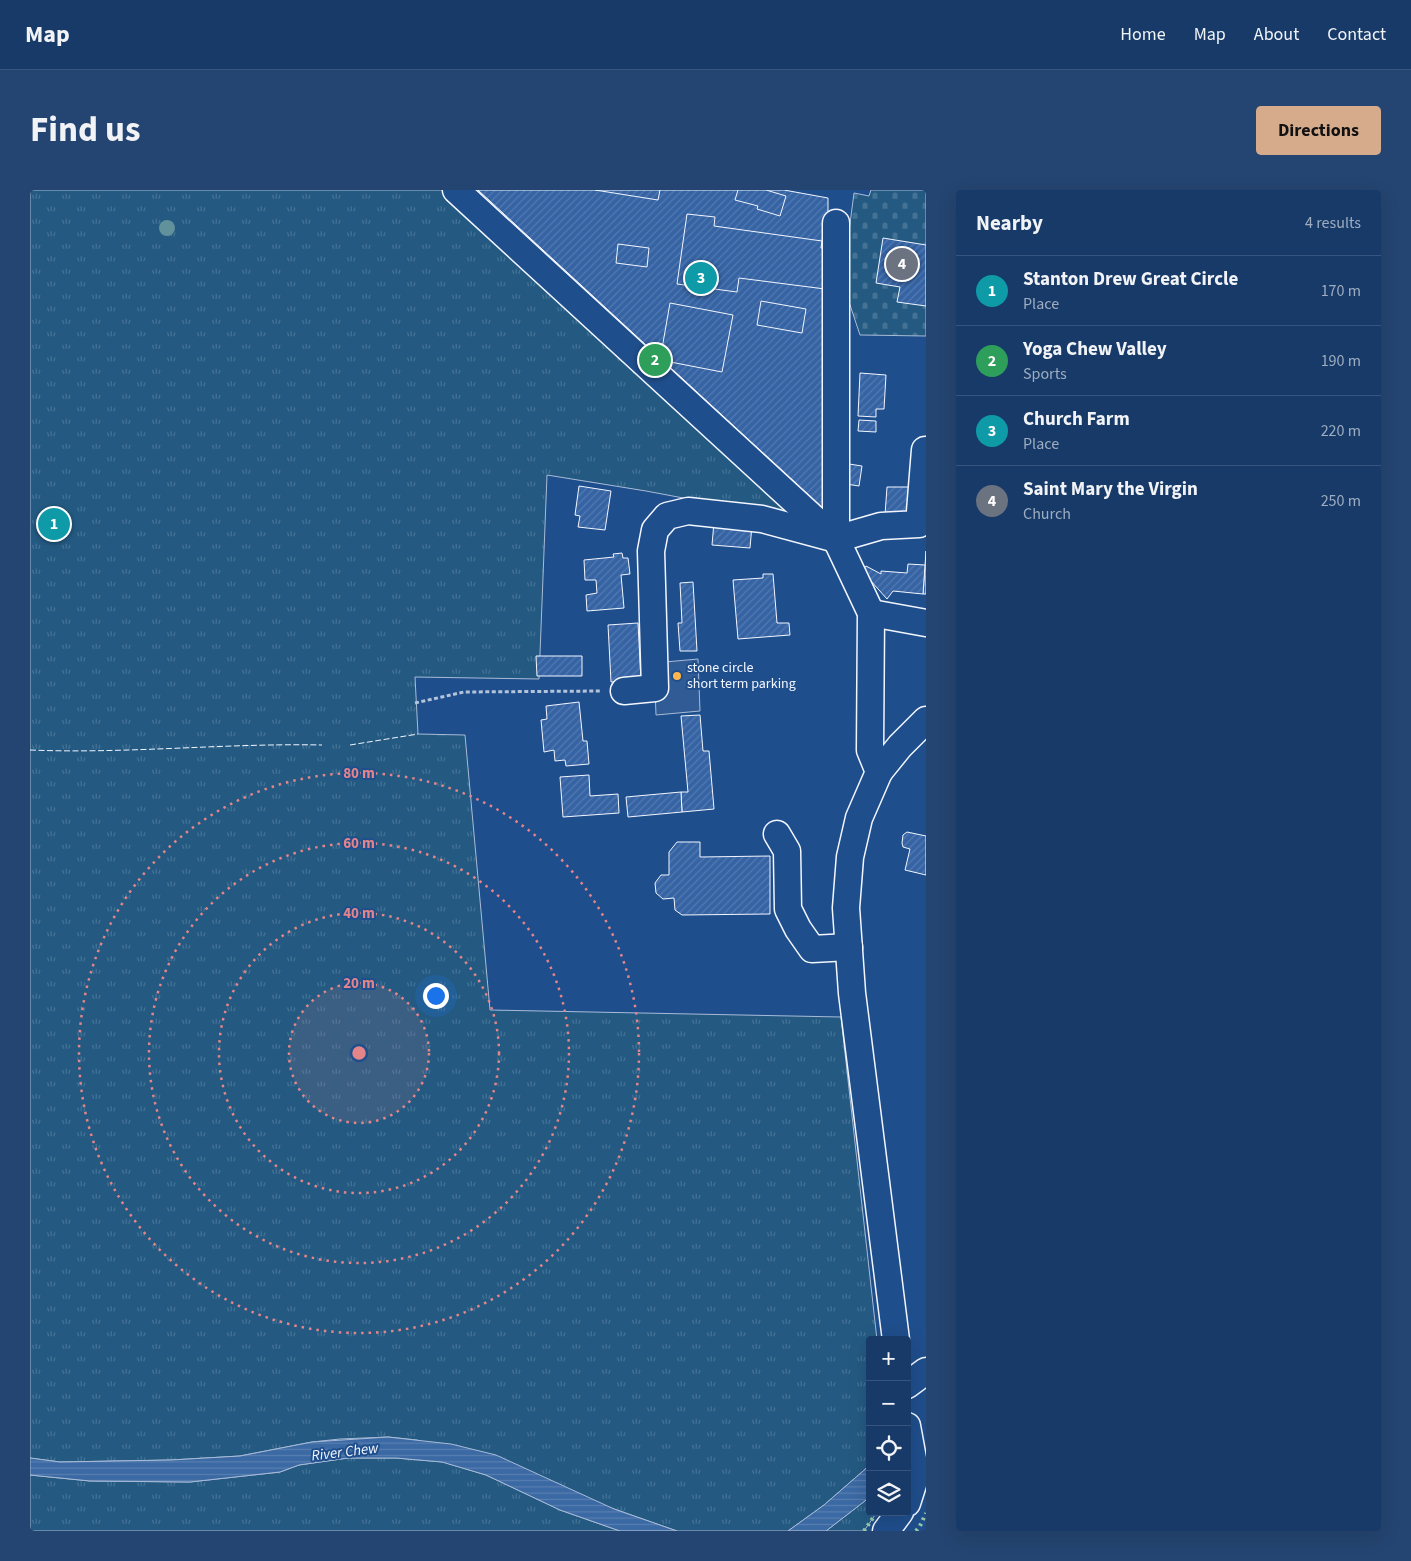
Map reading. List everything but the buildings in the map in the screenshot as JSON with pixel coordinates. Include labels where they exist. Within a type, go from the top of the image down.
[{"type":"street","points":[[456,190],[836,539],[870,613],[870,750],[879,772]]},
{"type":"street","points":[[836,223],[836,539]]},
{"type":"street","points":[[624,691],[655,688],[651,551],[655,530],[667,516],[688,511],[762,518],[836,539],[881,526],[920,524],[925,450]]},
{"type":"street","points":[[870,613],[926,622]]},
{"type":"street","points":[[895,1336],[852,993],[846,908],[850,857],[859,818],[879,772],[900,746],[926,720]]},
{"type":"street","points":[[777,834],[787,851],[788,909],[798,929],[812,949],[849,947]]},
{"type":"street","points":[[911,1381],[926,1371]]},
{"type":"street","points":[[911,1448],[916,1475],[911,1491]]},
{"type":"street","points":[[886,1531],[897,1516]]},
{"type":"path","points":[[416,703],[464,692],[624,691]]},
{"type":"green space","points":[[30,190],[478,190],[828,513],[806,521],[646,491],[547,475],[539,679],[415,677],[418,734],[465,735],[490,1010],[841,1017],[877,1336],[866,1336],[866,1468],[824,1505],[788,1531],[677,1531],[417,1440],[388,1437],[340,1439],[312,1442],[240,1456],[171,1460],[60,1462],[30,1458]]},
{"type":"green space","points":[[871,190],[926,190],[926,336],[860,335],[845,290],[847,246],[854,193],[869,196]]},
{"type":"green space","points":[[348,1458],[396,1458],[443,1462],[486,1475],[560,1510],[620,1531],[30,1531],[30,1475],[90,1481],[190,1482],[280,1472],[299,1465]]},
{"type":"green space","points":[[866,1500],[866,1516],[874,1516],[864,1531],[826,1531]]},
{"type":"shaded area","name":"stone circle short term parking","points":[[698,659],[700,711],[656,715],[654,663]]},
{"type":"water","name":"River Chew","points":[[388,1437],[451,1444],[496,1455],[614,1509],[677,1531],[620,1531],[560,1510],[486,1475],[442,1462],[396,1458],[348,1458],[299,1465],[280,1472],[190,1482],[90,1481],[30,1475],[30,1458],[60,1462],[171,1460],[240,1456],[312,1442]]},
{"type":"water","points":[[866,1468],[866,1500],[826,1531],[788,1531],[824,1505]]},
{"type":"hedge","points":[[916,1531],[926,1513]]},
{"type":"hedge","points":[[864,1531],[874,1516]]},
{"type":"fence","points":[[350,745],[418,734]]},
{"type":"fence","points":[[30,750],[103,751],[322,745]]},
{"type":"place","name":"Saint Mary the Virgin","points":[[902,264]]},
{"type":"place","name":"Church Farm","points":[[701,278]]},
{"type":"place","name":"Yoga Chew Valley","points":[[655,360]]},
{"type":"place","name":"Stanton Drew Great Circle","points":[[54,524]]},
{"type":"place","name":"stone circle short term parking","points":[[677,676]]}]
